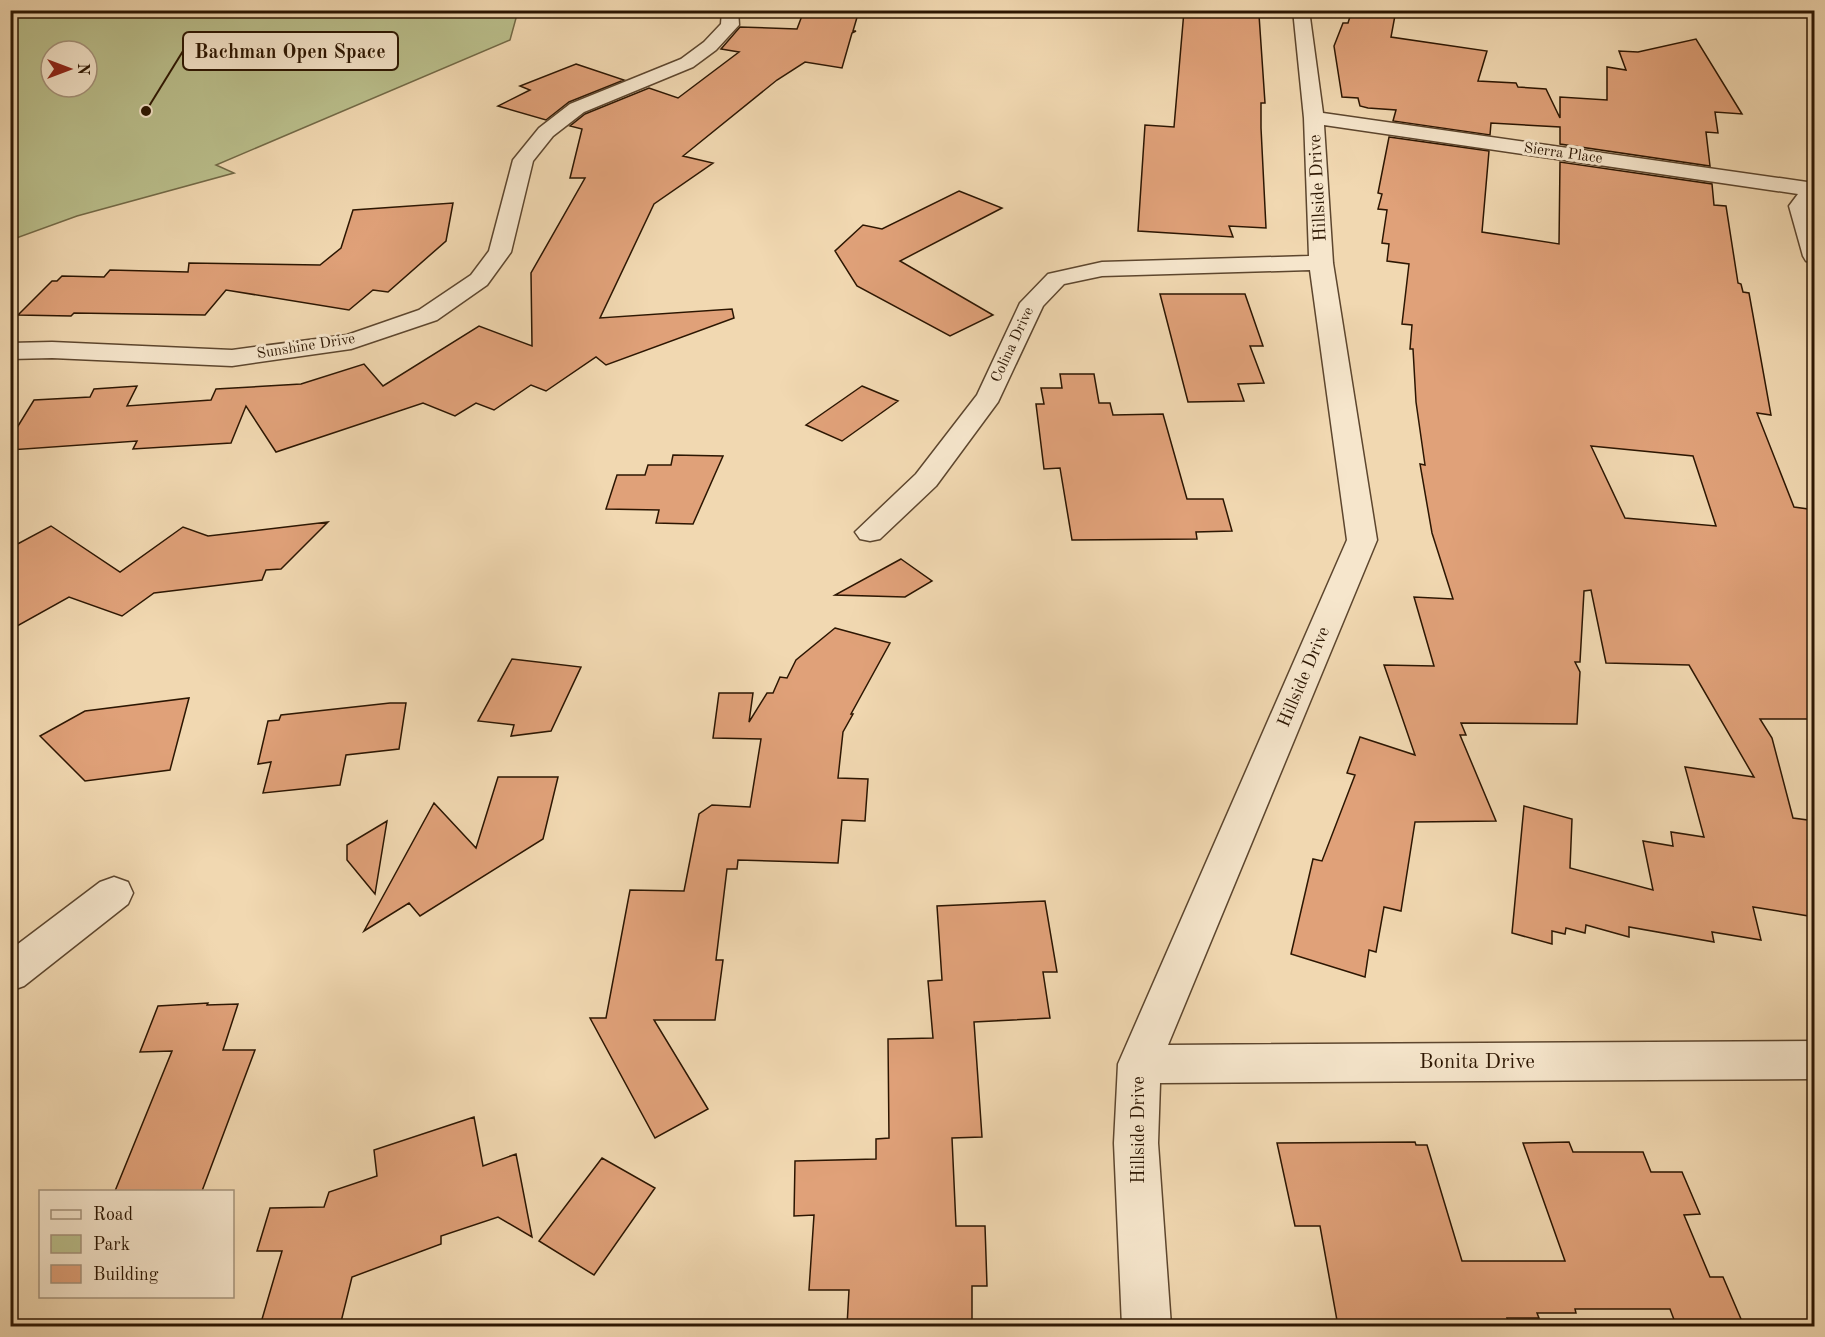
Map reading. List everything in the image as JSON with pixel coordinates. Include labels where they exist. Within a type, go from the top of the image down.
[{"type":"street","name":"Sunshine Drive","points":[[10,351],[52,350],[232,358],[351,342],[428,315],[479,280],[500,252],[523,160],[546,132],[577,108],[687,63],[710,46],[730,25],[730,10]]},
{"type":"street","name":"Hillside Drive","points":[[1146,1326],[1136,1143],[1139,1064],[1362,540],[1322,263],[1314,118],[1301,10]]},
{"type":"street","name":"Sierra Place","points":[[1314,118],[1813,189]]},
{"type":"street","points":[[1813,189],[1800,206],[1815,256]]},
{"type":"street","name":"Colina Drive","points":[[870,532],[926,480],[989,396],[1032,303],[1056,279],[1102,269],[1322,263]]},
{"type":"street","points":[[10,974],[114,893]]},
{"type":"street","name":"Bonita Drive","points":[[1139,1064],[1815,1060]]},
{"type":"green space","points":[[11,10],[518,10],[510,40],[216,165],[234,173],[77,216],[11,240]]},
{"type":"building","points":[[1352,10],[1396,10],[1391,37],[1487,51],[1478,81],[1516,83],[1518,87],[1546,89],[1560,118],[1560,97],[1607,100],[1607,67],[1626,70],[1619,51],[1638,52],[1696,39],[1742,114],[1715,112],[1718,133],[1706,132],[1710,166],[1560,144],[1560,127],[1491,123],[1490,135],[1393,121],[1396,110],[1368,108],[1360,106],[1358,98],[1342,97],[1334,46],[1343,23],[1348,23]]},
{"type":"building","points":[[1184,11],[1259,15],[1265,103],[1261,103],[1261,128],[1266,228],[1229,226],[1233,237],[1138,231],[1145,125],[1174,127]]},
{"type":"building","points":[[803,13],[858,14],[853,31],[856,31],[852,33],[842,68],[805,62],[777,80],[683,156],[713,163],[654,204],[600,318],[732,309],[734,318],[606,365],[596,357],[546,391],[531,385],[494,410],[476,403],[455,416],[423,403],[276,452],[246,406],[231,443],[133,449],[137,441],[10,450],[10,439],[34,400],[90,397],[94,389],[137,386],[127,406],[211,400],[216,389],[301,384],[364,364],[383,386],[479,326],[532,346],[531,273],[585,178],[570,178],[582,129],[570,126],[585,114],[649,88],[678,98],[739,52],[721,49],[740,27],[797,29]]},
{"type":"building","points":[[576,64],[624,80],[569,102],[546,120],[498,106],[530,90],[520,86]]},
{"type":"building","points":[[1389,137],[1489,151],[1482,232],[1559,244],[1560,162],[1712,184],[1714,205],[1726,206],[1738,283],[1741,284],[1743,292],[1749,293],[1771,415],[1757,413],[1794,507],[1815,510],[1815,719],[1760,719],[1772,738],[1793,818],[1815,821],[1815,917],[1753,907],[1761,940],[1712,932],[1714,942],[1629,927],[1629,937],[1586,925],[1585,933],[1566,928],[1565,934],[1552,931],[1552,944],[1512,933],[1524,806],[1572,819],[1570,868],[1653,890],[1643,841],[1673,846],[1671,832],[1704,837],[1685,767],[1754,777],[1689,665],[1606,663],[1591,590],[1584,591],[1580,662],[1575,662],[1580,672],[1577,724],[1461,723],[1466,735],[1460,735],[1496,821],[1415,822],[1401,911],[1384,907],[1376,952],[1369,950],[1365,977],[1291,954],[1313,859],[1322,861],[1355,775],[1347,773],[1360,737],[1415,755],[1384,665],[1434,666],[1414,597],[1453,599],[1432,533],[1420,464],[1425,465],[1416,402],[1413,349],[1410,349],[1412,325],[1402,324],[1409,264],[1387,261],[1389,244],[1382,243],[1387,210],[1378,209],[1382,194],[1378,193]],"holes":[[[1591,446],[1693,456],[1716,526],[1625,518]]]},
{"type":"building","points":[[959,191],[1002,208],[900,261],[993,315],[950,336],[857,286],[835,251],[863,225],[882,229]]},
{"type":"building","points":[[453,203],[446,241],[388,292],[373,290],[349,310],[226,290],[205,315],[74,313],[71,316],[18,315],[52,281],[57,281],[62,276],[104,277],[110,270],[188,272],[189,263],[320,265],[341,248],[353,210]]},
{"type":"building","points":[[1160,294],[1245,294],[1263,346],[1250,346],[1264,383],[1238,384],[1244,401],[1188,402]]},
{"type":"building","points":[[1060,374],[1094,374],[1099,403],[1110,403],[1113,415],[1163,414],[1187,499],[1223,499],[1232,531],[1196,532],[1197,539],[1072,540],[1060,468],[1044,469],[1036,404],[1044,404],[1041,388],[1062,388]]},
{"type":"building","points":[[862,386],[898,401],[842,441],[806,425]]},
{"type":"building","points":[[673,455],[723,456],[693,524],[656,523],[659,510],[606,509],[617,475],[645,475],[648,465],[671,465]]},
{"type":"building","points":[[328,522],[281,569],[266,570],[262,580],[154,593],[122,616],[69,597],[10,630],[10,548],[51,526],[120,572],[183,527],[208,536]]},
{"type":"building","points":[[901,559],[932,581],[905,597],[835,595]]},
{"type":"building","points":[[835,628],[890,643],[843,732],[838,778],[868,779],[865,821],[842,820],[838,863],[738,860],[737,869],[727,869],[716,960],[723,960],[715,1020],[654,1020],[708,1109],[655,1138],[590,1018],[606,1018],[630,890],[684,891],[699,814],[712,805],[750,807],[761,739],[713,738],[719,693],[753,693],[749,722],[767,693],[773,693],[780,677],[787,678],[796,660]]},
{"type":"building","points":[[512,659],[581,667],[551,731],[511,736],[514,725],[478,721]]},
{"type":"building","points":[[189,698],[170,770],[85,781],[40,736],[85,711]]},
{"type":"building","points":[[406,703],[399,749],[346,755],[340,785],[263,793],[271,762],[258,764],[268,721],[279,720],[281,715]]},
{"type":"building","points":[[498,777],[558,777],[543,839],[420,916],[409,903],[364,931],[434,803],[476,848]]},
{"type":"building","points":[[387,821],[375,894],[347,860],[347,845]]},
{"type":"building","points":[[1045,901],[1057,972],[1043,972],[1050,1018],[974,1022],[982,1137],[952,1138],[956,1226],[985,1226],[987,1286],[972,1286],[972,1326],[847,1326],[849,1290],[809,1290],[814,1215],[794,1216],[795,1161],[876,1159],[876,1139],[889,1138],[888,1039],[933,1038],[928,981],[942,980],[937,906]]},
{"type":"building","points":[[238,1004],[223,1050],[255,1050],[202,1190],[115,1190],[172,1051],[140,1052],[158,1006]]},
{"type":"building","points":[[474,1117],[483,1166],[516,1154],[532,1237],[498,1217],[441,1236],[441,1244],[352,1277],[340,1326],[260,1326],[282,1251],[257,1251],[270,1208],[324,1207],[329,1192],[377,1176],[374,1150]]},
{"type":"building","points":[[1415,1142],[1416,1145],[1427,1145],[1462,1261],[1565,1261],[1523,1143],[1569,1142],[1573,1152],[1643,1152],[1651,1172],[1682,1172],[1700,1214],[1684,1215],[1710,1277],[1723,1277],[1744,1326],[1676,1325],[1670,1309],[1575,1309],[1576,1313],[1537,1313],[1539,1318],[1507,1318],[1510,1326],[1338,1326],[1320,1226],[1295,1226],[1277,1143]]},
{"type":"building","points":[[602,1158],[655,1188],[594,1275],[539,1241]]},
{"type":"place","name":"Bachman Open Space","points":[[146,111]]}]
